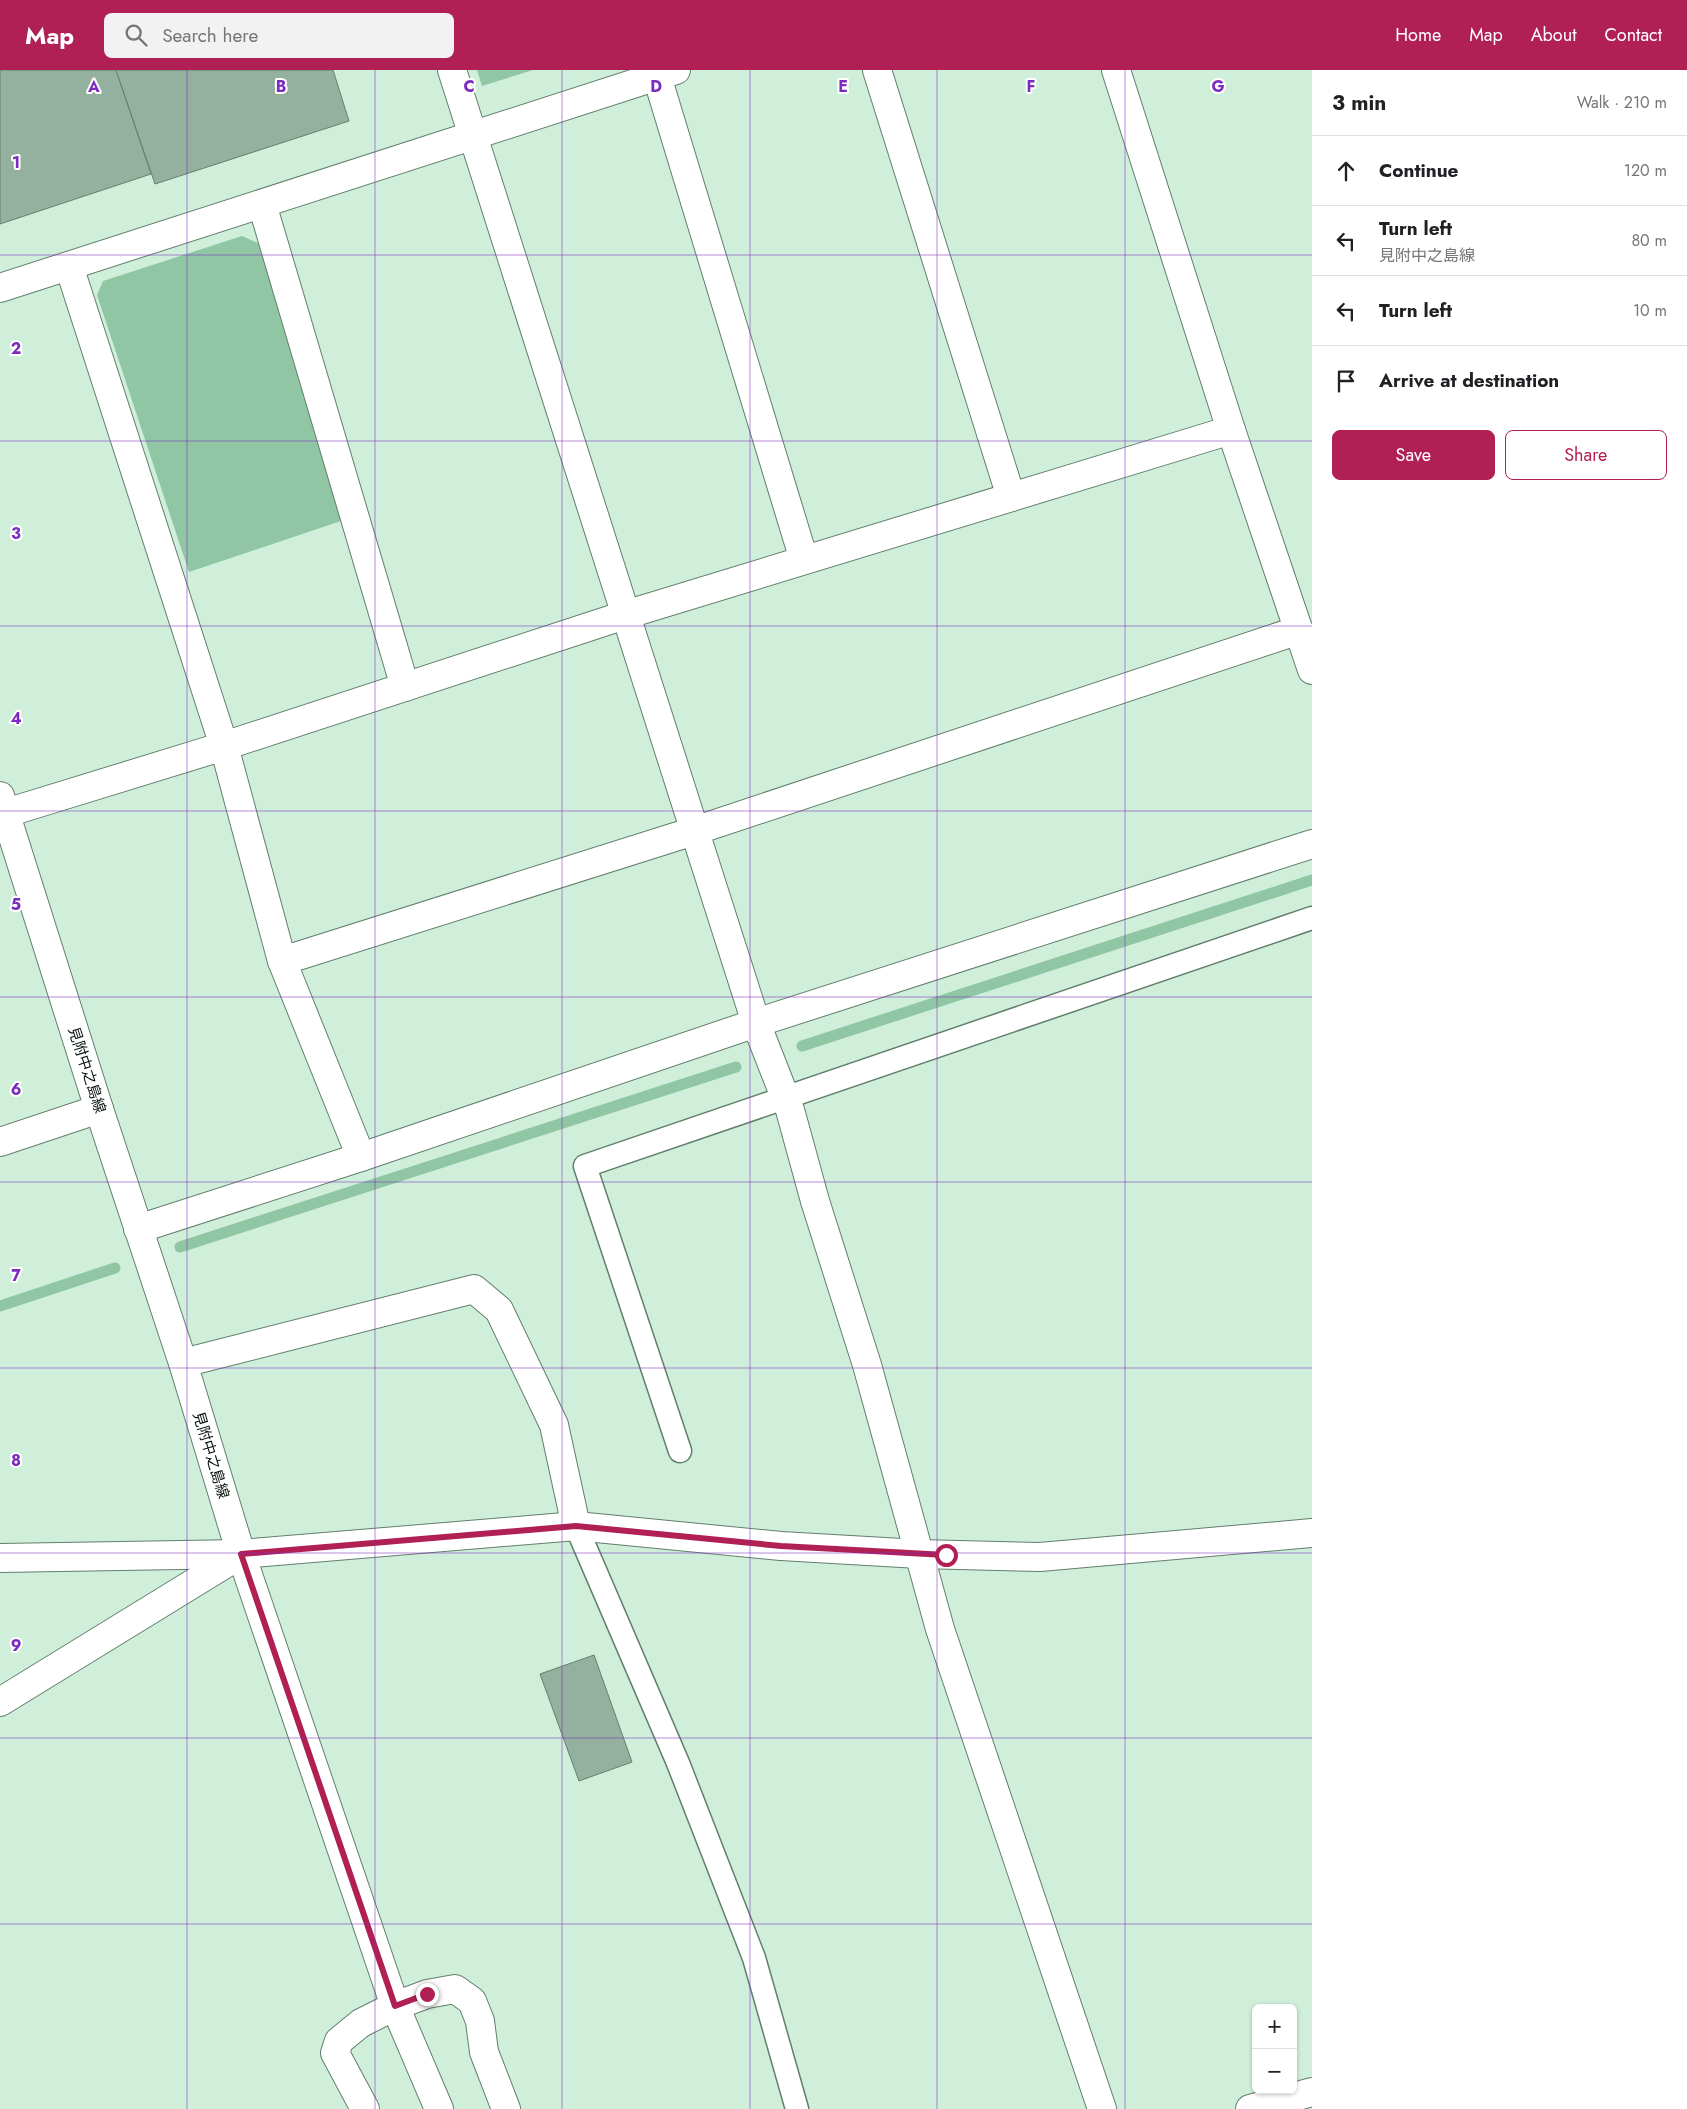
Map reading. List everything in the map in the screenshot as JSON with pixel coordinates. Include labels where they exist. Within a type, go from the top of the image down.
[{"type":"street","points":[[452,70],[756,1023],[790,1110],[815,1201],[866,1365],[940,1629],[1102,2109]]},
{"type":"street","points":[[876,70],[1011,497]]},
{"type":"street","points":[[1116,70],[1231,430],[1312,670]]},
{"type":"street","points":[[0,288],[473,136],[663,72],[804,560]]},
{"type":"street","points":[[262,204],[405,686]]},
{"type":"street","points":[[69,266],[224,746],[282,961],[361,1157]]},
{"type":"street","points":[[3,805],[224,746],[625,615],[1231,430]]},
{"type":"street","points":[[282,961],[694,830],[1299,630]]},
{"type":"street","name":"見附中之島線","points":[[3,805],[138,1230],[183,1363],[241,1554],[395,2006],[439,2109]]},
{"type":"street","points":[[138,1230],[361,1157],[756,1023],[1312,844]]},
{"type":"street","points":[[0,1142],[99,1109]]},
{"type":"street","points":[[183,1363],[474,1289],[499,1310],[554,1426],[576,1526]]},
{"type":"street","points":[[0,1558],[241,1554],[576,1526],[781,1546],[919,1554],[1040,1557],[1312,1533]]},
{"type":"street","points":[[0,1702],[241,1554]]},
{"type":"street","points":[[365,2109],[335,2053],[339,2041],[362,2023],[395,2006],[427,1994],[455,1989],[472,2001],[480,2021],[484,2052],[506,2109]]},
{"type":"street","points":[[1250,2109],[1312,2092]]},
{"type":"lane","points":[[680,1451],[585,1166],[1312,918]]},
{"type":"lane","points":[[576,1526],[678,1763],[754,1958],[797,2109]]},
{"type":"shaded area","points":[[477,70],[533,70],[482,86]]},
{"type":"shaded area","points":[[242,236],[258,243],[344,520],[189,572],[97,295],[103,281]]},
{"type":"building","points":[[0,70],[116,70],[151,174],[0,224]]},
{"type":"building","points":[[116,70],[333,70],[349,121],[155,184]]},
{"type":"building","points":[[594,1655],[632,1762],[579,1781],[540,1674]]},
{"type":"waterway","points":[[802,1046],[1312,880]]},
{"type":"waterway","points":[[180,1247],[736,1067]]},
{"type":"waterway","points":[[0,1306],[115,1268]]},
{"type":"route","points":[[427,1994],[395,2006],[241,1554],[576,1526],[781,1546],[946,1555]]}]
